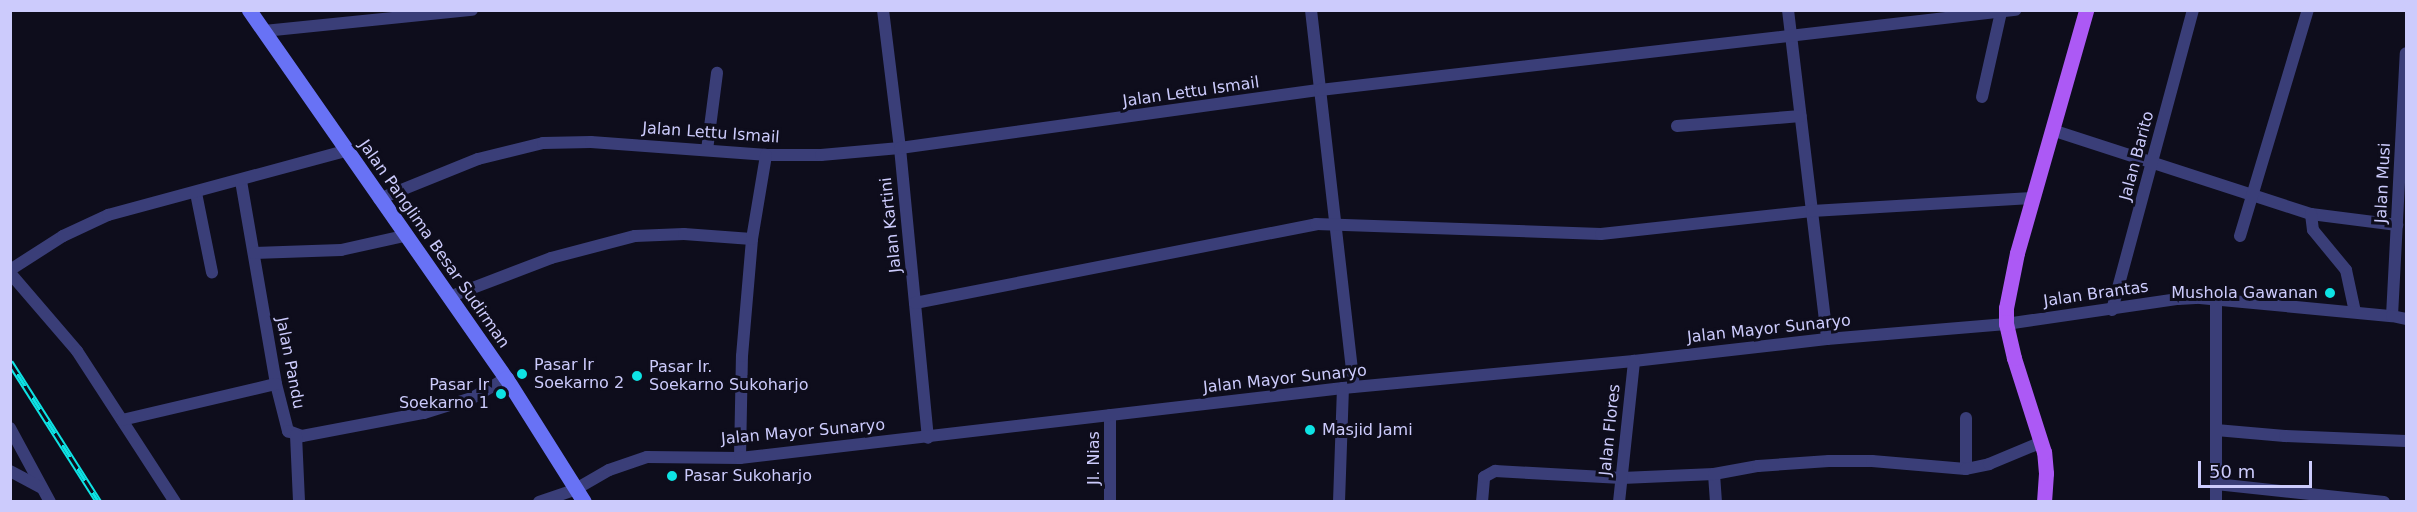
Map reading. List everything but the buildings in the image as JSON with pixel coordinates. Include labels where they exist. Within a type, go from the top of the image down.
[{"type":"main road","name":"Jalan Panglima Besar Sudirman","points":[[249,10],[404,236],[506,378],[580,495]]},
{"type":"main road","points":[[2044,501],[2046,473],[2042,442],[2006,324],[2012,271],[2086,10]]},
{"type":"street","points":[[264,31],[472,10]]},
{"type":"street","name":"Jalan Kartini","points":[[883,10],[900,148],[927,438]]},
{"type":"street","points":[[1311,10],[1336,223],[1349,388],[1339,501]]},
{"type":"street","points":[[1788,10],[1827,339]]},
{"type":"street","name":"Jalan Lettu Ismail","points":[[379,199],[478,159],[543,143],[591,142],[766,155],[821,155],[900,148],[1320,90],[2015,10]]},
{"type":"street","name":"Jalan Barito","points":[[2112,310],[2193,10]]},
{"type":"street","points":[[2240,236],[2308,10]]},
{"type":"street","points":[[1982,97],[2001,12]]},
{"type":"street","name":"Jalan Musi","points":[[2392,316],[2397,225],[2402,193],[2406,52]]},
{"type":"street","points":[[707,150],[717,73]]},
{"type":"street","points":[[1677,126],[1801,116]]},
{"type":"street","points":[[2052,130],[2311,214],[2397,225]]},
{"type":"street","points":[[175,501],[77,351],[10,272],[84,225],[108,215],[346,151]]},
{"type":"street","points":[[740,458],[742,356],[752,239],[766,155]]},
{"type":"street","name":"Jalan Pandu","points":[[241,181],[276,384],[288,431],[296,435]]},
{"type":"street","points":[[196,193],[212,272]]},
{"type":"street","points":[[915,303],[1286,228],[1336,223],[1583,235],[1812,211],[2032,198]]},
{"type":"street","points":[[2311,214],[2311,226],[2340,260],[2349,279],[2355,308]]},
{"type":"street","points":[[449,297],[550,258],[635,236],[684,234],[752,239]]},
{"type":"street","points":[[254,254],[341,250],[404,236]]},
{"type":"street","name":"Jalan Brantas","points":[[2006,324],[2178,299],[2200,298],[2355,308],[2406,319]]},
{"type":"street","points":[[2216,300],[2216,501]]},
{"type":"street","name":"Jalan Mayor Sunaryo","points":[[539,501],[580,495],[609,470],[647,457],[740,458],[802,449],[927,438],[1349,388],[1634,361],[1827,339],[2006,324]]},
{"type":"street","name":"Jalan Flores","points":[[1619,501],[1634,361]]},
{"type":"street","points":[[299,501],[296,435],[424,413],[451,406],[506,378]]},
{"type":"street","points":[[122,420],[276,384]]},
{"type":"street","name":"Jl. Nias","points":[[1110,415],[1110,501]]},
{"type":"street","points":[[1966,418],[1966,469]]},
{"type":"street","points":[[10,428],[22,446],[50,501]]},
{"type":"street","points":[[2216,429],[2285,436],[2406,441]]},
{"type":"street","points":[[1482,501],[1484,477],[1495,471],[1622,478],[1714,474],[1758,466],[1829,461],[1872,461],[1966,469],[1989,464],[2042,442]]},
{"type":"street","points":[[10,466],[20,461],[22,446]]},
{"type":"street","points":[[10,471],[42,488]]},
{"type":"street","points":[[1714,474],[1716,501]]},
{"type":"street","points":[[2216,484],[2384,501]]},
{"type":"railway","points":[[10,362],[99,502]]},
{"type":"place","name":"Mushola Gawanan","points":[[2330,293]]},
{"type":"place","name":"Pasar Ir Soekarno 2","points":[[522,374]]},
{"type":"place","name":"Pasar Ir. Soekarno Sukoharjo","points":[[637,376]]},
{"type":"place","name":"Pasar Ir Soekarno 1","points":[[501,394]]},
{"type":"place","name":"Masjid Jami","points":[[1310,430]]},
{"type":"place","name":"Pasar Sukoharjo","points":[[672,476]]}]
